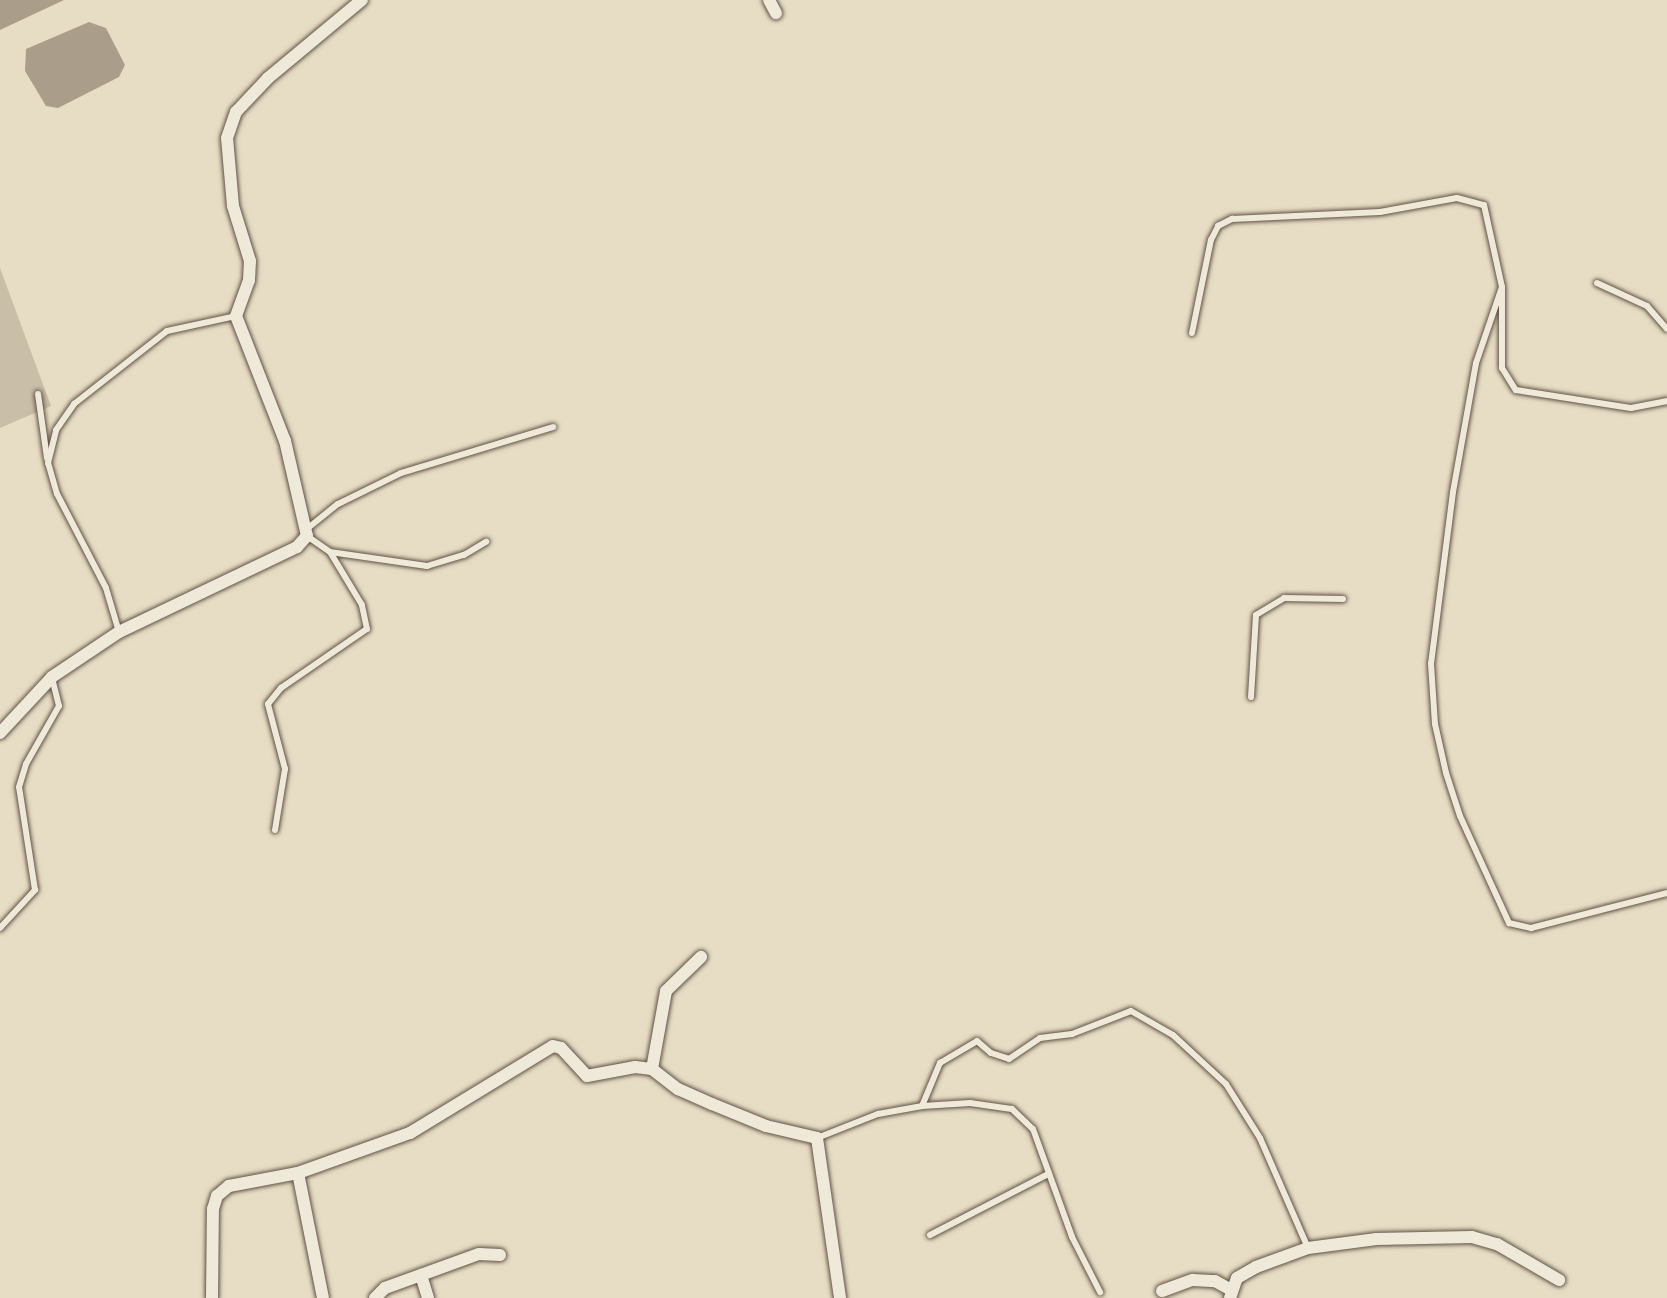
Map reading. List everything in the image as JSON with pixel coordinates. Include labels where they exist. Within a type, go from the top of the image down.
[{"type":"street","points":[[0,733],[52,677],[119,632],[297,547],[308,532],[271,397],[236,316],[250,280],[250,261],[233,206],[228,138],[236,112],[268,78],[362,0]]},
{"type":"street","points":[[769,0],[776,13]]},
{"type":"street","points":[[652,1069],[666,991],[701,957]]},
{"type":"street","points":[[212,1298],[217,1196],[229,1186],[298,1173],[410,1133],[553,1046],[561,1048],[587,1076],[635,1067],[652,1069],[678,1089],[766,1126],[817,1138],[840,1298]]},
{"type":"street","points":[[298,1173],[323,1298]]},
{"type":"street","points":[[1162,1291],[1192,1280],[1214,1281],[1231,1294],[1237,1278],[1256,1267],[1308,1248],[1376,1239],[1472,1237],[1497,1244],[1559,1280]]},
{"type":"street","points":[[375,1298],[385,1288],[479,1254],[500,1255]]},
{"type":"street","points":[[421,1275],[428,1298]]},
{"type":"lane","points":[[1192,333],[1211,240],[1218,226],[1232,219],[1380,212],[1457,198],[1484,205],[1502,287],[1502,368],[1517,390],[1631,408],[1667,401]]},
{"type":"lane","points":[[1597,283],[1647,306],[1667,329]]},
{"type":"lane","points":[[1502,287],[1476,363],[1436,624],[1432,664],[1435,724],[1446,773],[1460,816],[1509,923],[1531,928],[1667,893]]},
{"type":"lane","points":[[48,463],[56,430],[74,404],[123,362],[167,331],[236,316]]},
{"type":"lane","points":[[38,394],[48,463],[57,494],[106,588],[119,632]]},
{"type":"lane","points":[[275,830],[285,769],[268,704],[281,688],[367,629],[362,605],[330,552],[308,532],[338,504],[401,474],[553,427]]},
{"type":"lane","points":[[330,552],[427,566],[464,555],[486,542]]},
{"type":"lane","points":[[1251,697],[1256,615],[1284,598],[1343,599]]},
{"type":"lane","points":[[0,928],[35,890],[19,787],[26,764],[59,706],[52,677]]},
{"type":"lane","points":[[922,1106],[940,1063],[977,1041],[991,1054],[1009,1059],[1040,1038],[1072,1034],[1131,1012],[1173,1035],[1226,1084],[1260,1138],[1308,1248]]},
{"type":"lane","points":[[817,1138],[878,1114],[922,1106],[970,1102],[1012,1109],[1033,1129],[1072,1237],[1100,1292]]},
{"type":"lane","points":[[930,1235],[1048,1174]]},
{"type":"shaded area","points":[[0,0],[64,0],[0,30]]},
{"type":"shaded area","points":[[89,22],[106,28],[125,65],[119,77],[58,108],[46,106],[25,71],[26,49]]},
{"type":"shaded area","points":[[0,268],[51,406],[0,428]]}]
